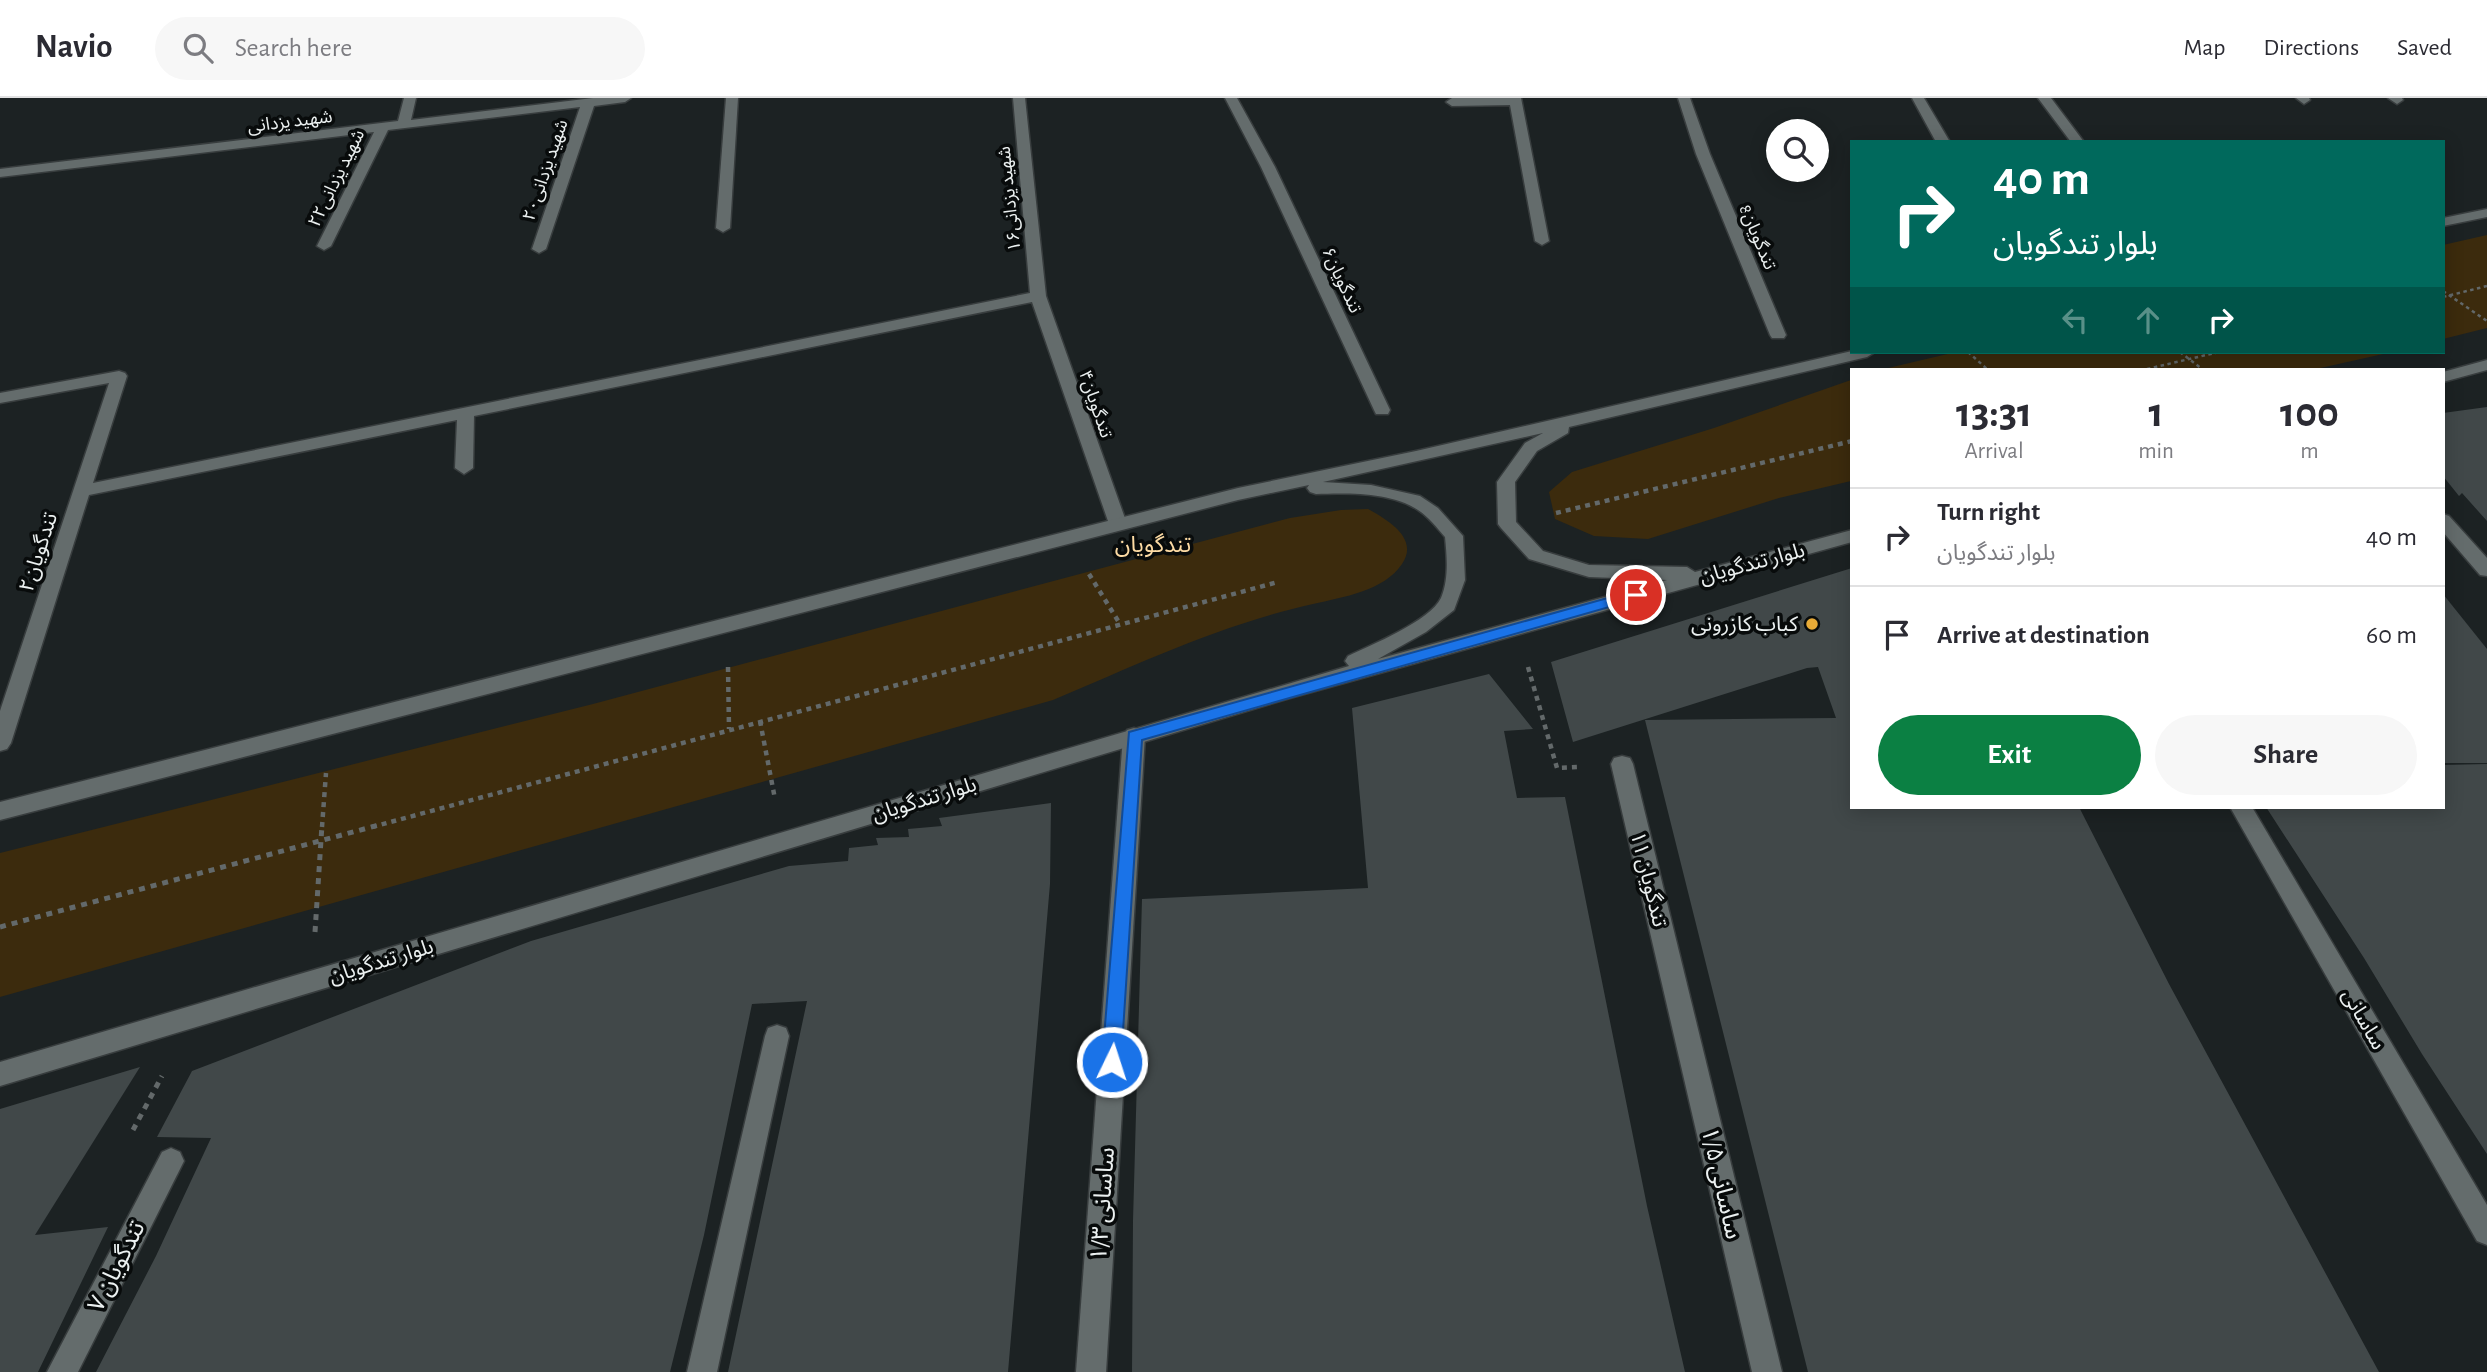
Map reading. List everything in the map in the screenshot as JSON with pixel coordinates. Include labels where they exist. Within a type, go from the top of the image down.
[{"type":"street","points":[[404,124],[410,98]]},
{"type":"street","name":"شهید یزدانی","points":[[0,173],[625,98]]},
{"type":"street","points":[[723,228],[732,98]]},
{"type":"street","name":"شهید یزدانی۱۶","points":[[1019,98],[1038,296]]},
{"type":"street","name":"۶تندگویان","points":[[1231,98],[1268,167],[1382,410]]},
{"type":"street","name":"8تندگویان","points":[[1684,98],[1703,154],[1778,335]]},
{"type":"street","points":[[1918,98],[1942,140]]},
{"type":"street","points":[[2044,98],[2073,136]]},
{"type":"street","points":[[1452,102],[1515,100],[1542,241]]},
{"type":"street","name":"شهید یزدانی۲۰","points":[[539,249],[589,103]]},
{"type":"street","name":"شهید یزدانی۲۲","points":[[324,246],[383,127]]},
{"type":"street","points":[[2445,222],[2487,212]]},
{"type":"street","points":[[82,491],[1038,296]]},
{"type":"street","name":"تندگویان۴","points":[[1038,296],[1118,524]]},
{"type":"street","points":[[0,811],[1238,494],[1416,457],[1858,354]]},
{"type":"street","points":[[2445,376],[2487,365]]},
{"type":"street","name":"تندگویان۲","points":[[0,398],[119,376],[0,743]]},
{"type":"street","points":[[464,468],[466,413]]},
{"type":"street","points":[[1582,417],[1531,447],[1506,482],[1507,524],[1536,555],[1589,571],[1709,575]]},
{"type":"street","points":[[1238,494],[1340,487],[1387,494],[1423,505],[1454,536],[1457,574],[1447,607],[1394,643],[1290,690]]},
{"type":"street","points":[[2445,522],[2487,570]]},
{"type":"street","name":"بلوار تندگویان","points":[[0,1074],[1290,690],[1516,626],[1850,538]]},
{"type":"street","name":"۱/۳ ساسانی","points":[[1091,1372],[1134,736]]},
{"type":"street","name":"۱۱ تندگویان","points":[[1622,764],[1677,994]]},
{"type":"street","name":"ساسانی","points":[[2242,809],[2487,1231]]},
{"type":"street","name":"۱/۵ ساسانی","points":[[1677,994],[1767,1372]]},
{"type":"street","points":[[702,1372],[777,1036]]},
{"type":"street","name":"۷ تندگویان","points":[[62,1372],[171,1161]]},
{"type":"path","points":[[2445,296],[2487,286]]},
{"type":"path","points":[[2445,291],[2487,321]]},
{"type":"path","points":[[1970,354],[1986,368]]},
{"type":"path","points":[[2183,354],[2201,368]]},
{"type":"path","points":[[2151,368],[2210,354]]},
{"type":"path","points":[[1507,524],[1850,441]]},
{"type":"path","points":[[1067,537],[1120,624]]},
{"type":"path","points":[[0,927],[1278,582]]},
{"type":"path","points":[[726,625],[729,729]]},
{"type":"path","points":[[1516,626],[1557,768],[1622,764]]},
{"type":"path","points":[[760,721],[783,841]]},
{"type":"path","points":[[312,982],[329,726]]},
{"type":"path","points":[[128,1140],[192,1017]]},
{"type":"shaded area","points":[[2487,235],[2487,328],[2445,338],[2445,245]]},
{"type":"shaded area","points":[[1948,354],[2383,354],[2320,368],[1888,368]]},
{"type":"shaded area","points":[[1850,380],[1850,481],[1779,498],[1648,539],[1594,536],[1555,519],[1549,492],[1572,472],[1714,428]]},
{"type":"shaded area","points":[[1368,509],[1398,530],[1407,546],[1402,564],[1394,573],[1385,581],[1362,592],[1246,622],[1053,700],[0,997],[0,853],[593,704],[1290,518],[1341,510]]},
{"type":"building","points":[[2487,407],[2487,521],[2462,493],[2459,496],[2445,478],[2445,413]]},
{"type":"building","points":[[1850,569],[1850,809],[2080,809],[2169,984],[2379,1372],[1808,1372],[1645,720],[1836,718],[1818,667],[1807,668],[1573,742],[1551,662]]},
{"type":"building","points":[[2445,596],[2487,649],[2487,763],[2445,763]]},
{"type":"building","points":[[1489,674],[1533,729],[1504,731],[1517,798],[1565,797],[1647,1206],[1685,1372],[1132,1372],[1133,1221],[1142,899],[1368,888],[1352,708]]},
{"type":"building","points":[[2487,764],[2487,1154],[2267,809],[2445,809],[2445,765]]},
{"type":"building","points":[[1051,803],[1050,884],[1008,1372],[728,1372],[807,1001],[752,1004],[704,1235],[670,1372],[96,1372],[156,1256],[211,1138],[157,1137],[192,1071],[531,941],[789,866],[848,861],[849,848],[878,845],[876,838],[909,837],[908,829],[942,826],[939,818]]},
{"type":"building","points":[[140,1067],[35,1235],[108,1227],[38,1372],[0,1372],[0,1109]]},
{"type":"place","name":"کباب کازرونی","points":[[1812,624]]},
{"type":"district","name":"تندگویان","points":[[1153,544]]},
{"type":"route","points":[[1112,1062],[1134,736],[1516,626],[1636,595]]}]
